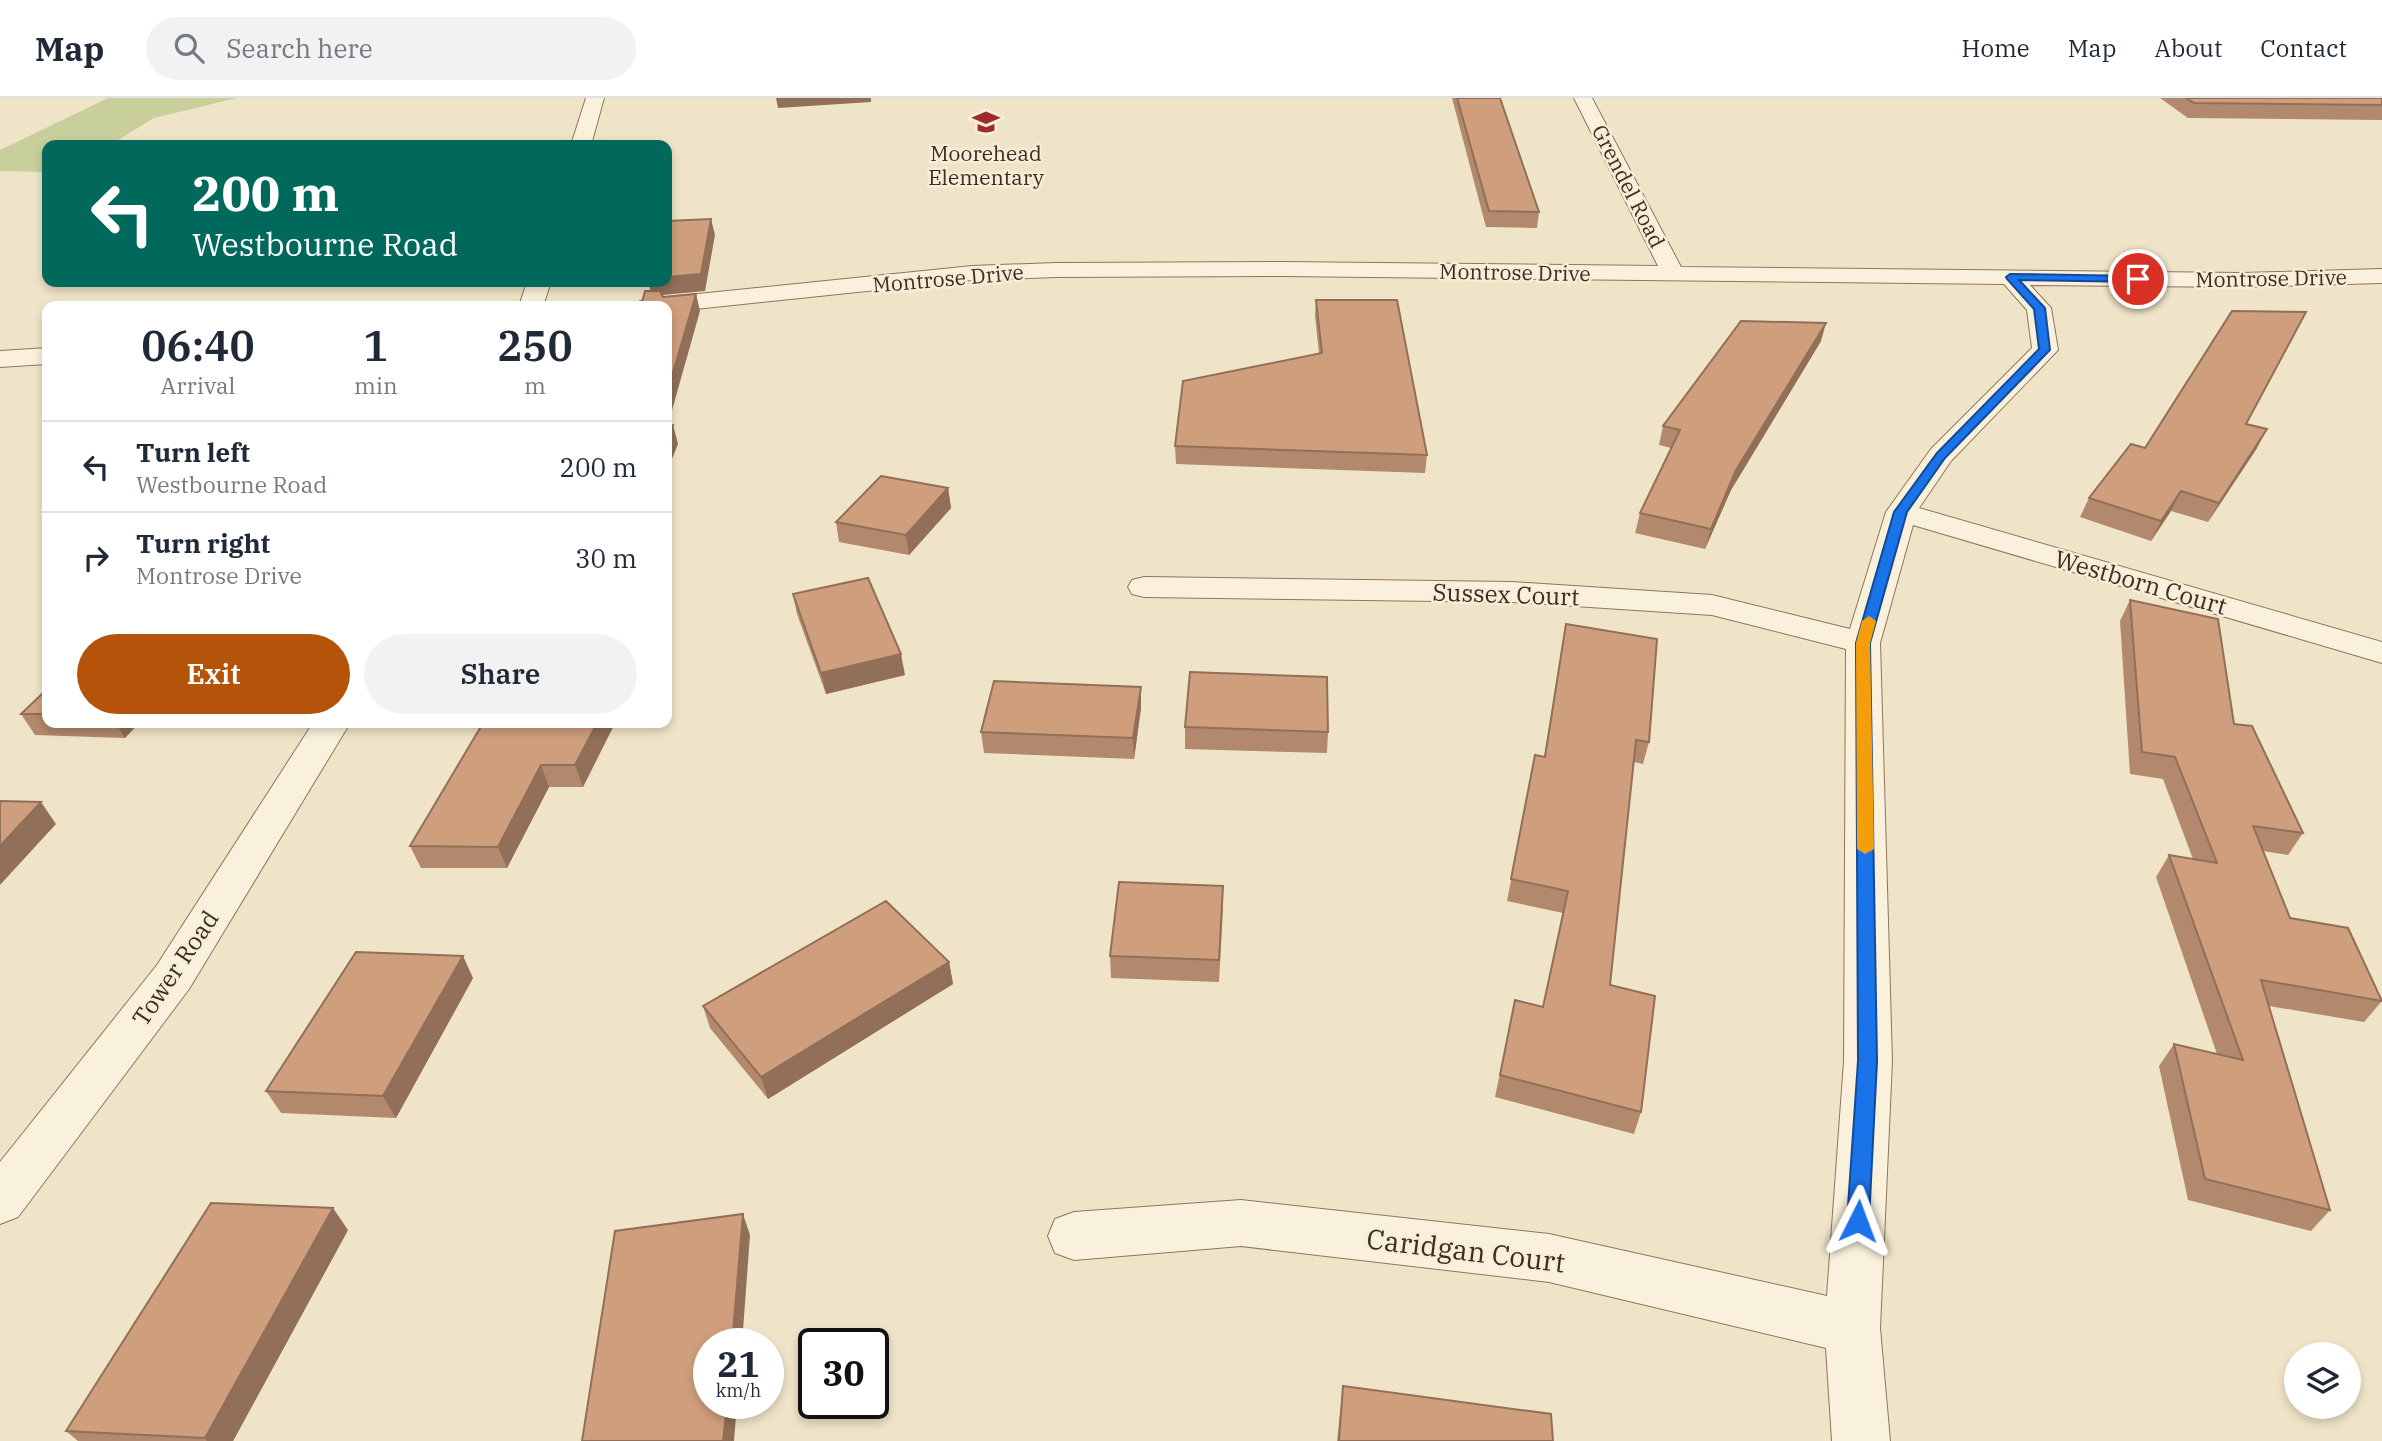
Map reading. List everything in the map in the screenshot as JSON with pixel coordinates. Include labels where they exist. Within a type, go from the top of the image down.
[{"type":"street","points":[[582,140],[595,98]]},
{"type":"street","name":"Grendel Road","points":[[1583,98],[1674,275]]},
{"type":"street","name":"Montrose Drive","points":[[672,304],[972,273],[1056,270],[1282,269],[2241,280],[2382,276]]},
{"type":"street","points":[[1861,1441],[1852,1328],[1868,1061],[1863,643],[1901,512],[1941,455],[2045,350],[2039,308],[2010,277]]},
{"type":"street","points":[[0,359],[42,356]]},
{"type":"street","name":"Westborn Court","points":[[1901,512],[2382,653]]},
{"type":"street","name":"Sussex Court","points":[[1144,587],[1512,592],[1712,605],[1863,643]]},
{"type":"street","name":"Tower Road","points":[[0,1201],[173,977],[328,728]]},
{"type":"street","name":"Caridgan Court","points":[[1074,1236],[1241,1223],[1549,1258],[1852,1328]]},
{"type":"green space","points":[[108,98],[237,98],[154,118],[118,140],[42,140],[42,172],[0,171],[0,150]]},
{"type":"building","points":[[1457,98],[1500,98],[1539,212],[1489,211]]},
{"type":"building","points":[[2186,98],[2382,98],[2382,105],[2194,103]]},
{"type":"building","points":[[711,219],[701,274],[672,277],[672,221]]},
{"type":"building","points":[[645,291],[660,291],[663,297],[696,294],[672,376],[672,301],[642,301]]},
{"type":"building","points":[[1316,300],[1397,300],[1427,455],[1175,446],[1183,381],[1322,353]]},
{"type":"building","points":[[2232,311],[2306,312],[2246,424],[2267,429],[2219,503],[2181,491],[2161,521],[2089,498],[2131,444],[2145,448]]},
{"type":"building","points":[[1741,321],[1826,323],[1736,470],[1711,529],[1640,513],[1680,430],[1663,426]]},
{"type":"building","points":[[881,476],[948,488],[906,535],[836,522]]},
{"type":"building","points":[[868,578],[901,654],[821,673],[793,594]]},
{"type":"building","points":[[2130,600],[2218,619],[2234,724],[2252,726],[2303,833],[2253,826],[2290,918],[2348,928],[2382,1001],[2261,980],[2330,1210],[2205,1179],[2174,1044],[2243,1060],[2169,855],[2217,863],[2175,757],[2142,752]]},
{"type":"building","points":[[1566,624],[1657,639],[1649,742],[1636,740],[1610,985],[1655,996],[1641,1112],[1500,1075],[1515,1000],[1543,1007],[1568,891],[1511,879],[1535,755],[1545,757]]},
{"type":"building","points":[[1190,672],[1327,677],[1328,732],[1185,727]]},
{"type":"building","points":[[994,681],[1141,687],[1133,738],[981,732]]},
{"type":"building","points":[[42,694],[42,714],[21,714]]},
{"type":"building","points":[[480,728],[594,728],[575,765],[541,765],[498,847],[410,846]]},
{"type":"building","points":[[0,801],[41,802],[0,846]]},
{"type":"building","points":[[1119,882],[1223,886],[1219,960],[1110,956]]},
{"type":"building","points":[[886,901],[949,962],[761,1077],[703,1006]]},
{"type":"building","points":[[356,952],[463,956],[383,1096],[266,1091]]},
{"type":"building","points":[[211,1203],[333,1208],[205,1438],[66,1431]]},
{"type":"building","points":[[743,1214],[733,1328],[693,1328],[693,1419],[725,1419],[723,1441],[582,1441],[615,1231]]},
{"type":"building","points":[[1343,1386],[1551,1414],[1553,1441],[1339,1441]]},
{"type":"slow traffic","points":[[1865,849],[1863,643],[1869,621]]},
{"type":"place","name":"Moorehead Elementary","points":[[986,122]]},
{"type":"route","points":[[1858,1221],[1868,1061],[1863,643],[1901,512],[1941,455],[2045,350],[2039,308],[2010,277],[2138,279]]}]
